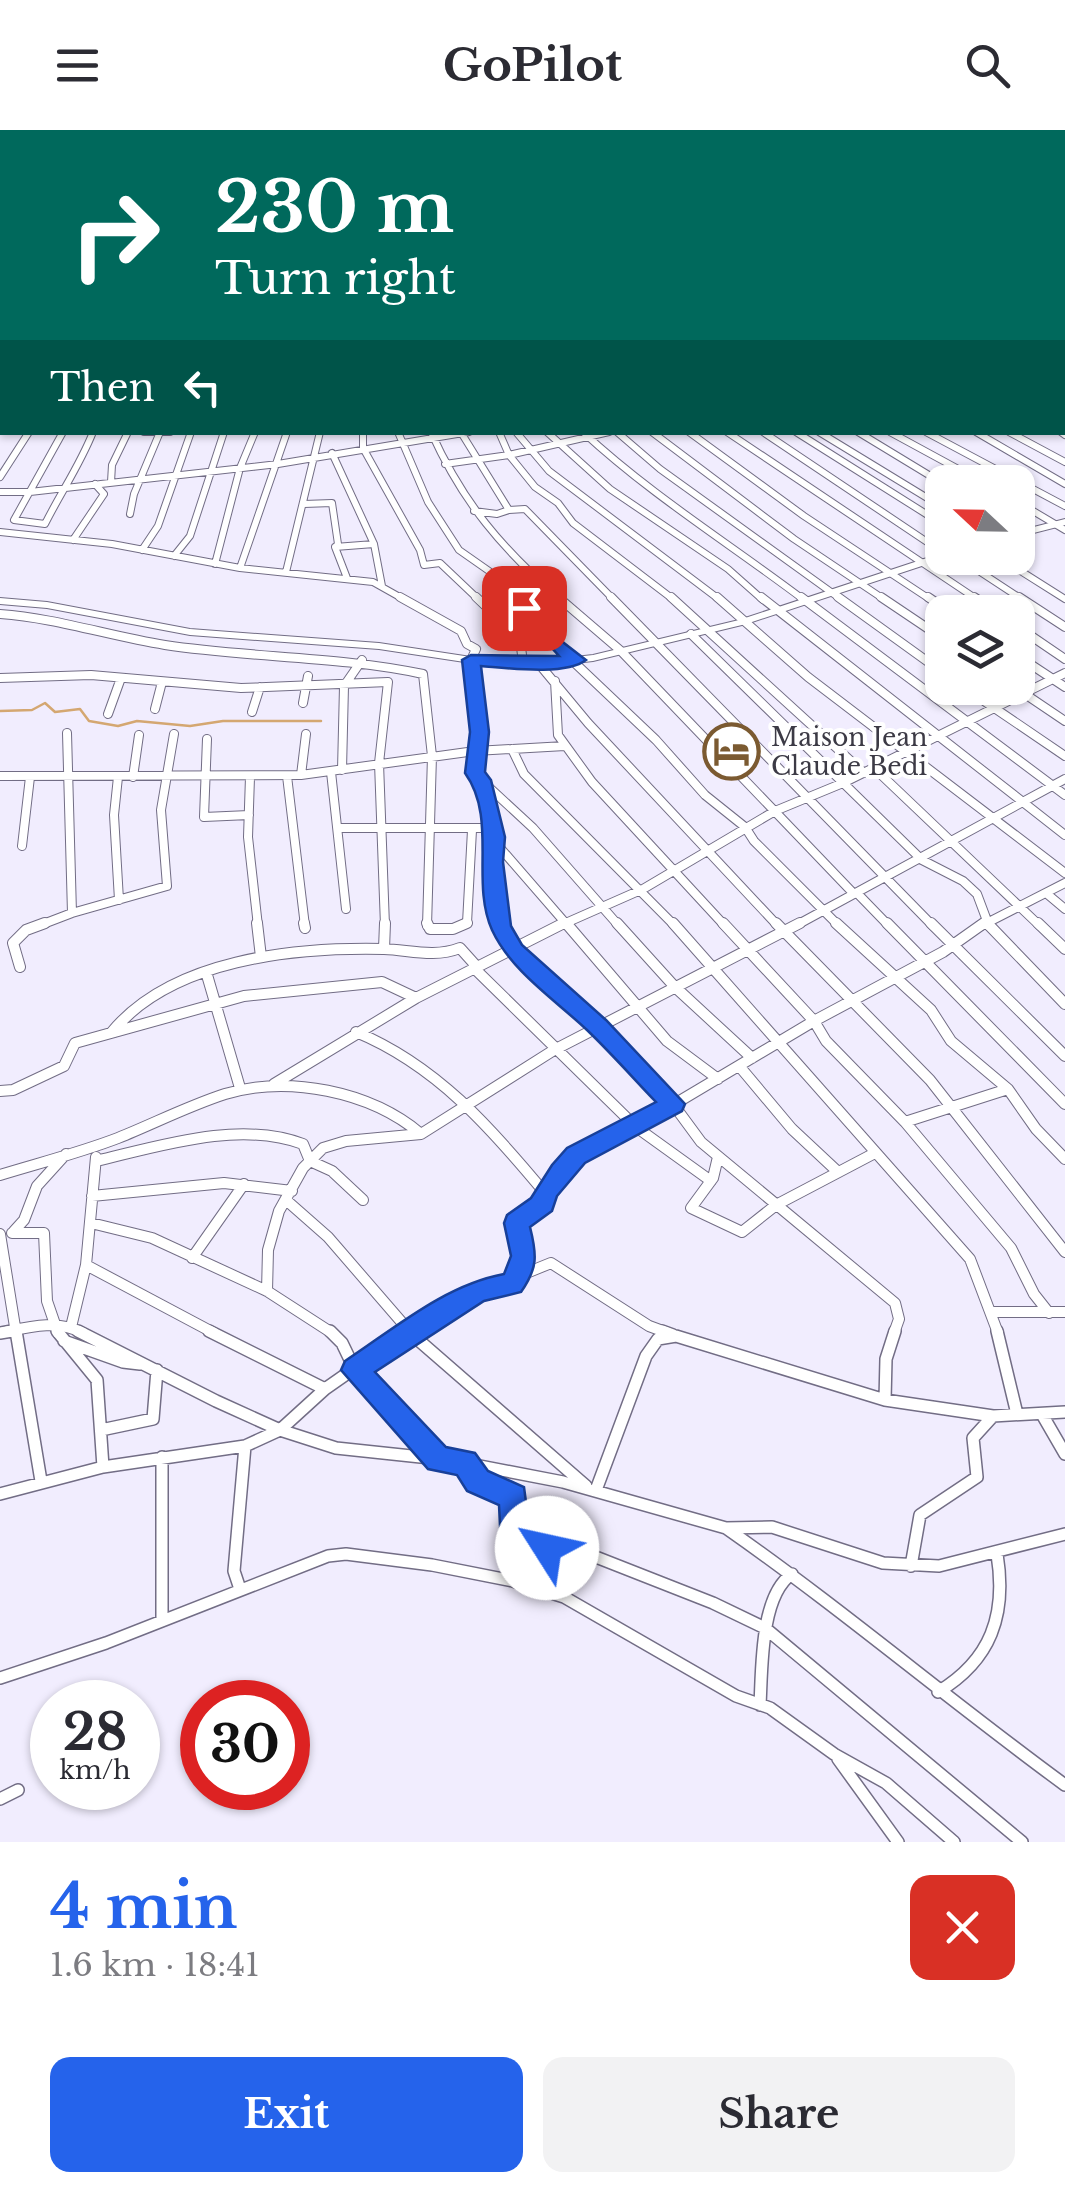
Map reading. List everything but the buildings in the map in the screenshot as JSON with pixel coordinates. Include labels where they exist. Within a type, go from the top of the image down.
[{"type":"main road","points":[[1035,530],[1062,525]]},
{"type":"main road","points":[[0,601],[47,604],[190,632],[390,647],[471,660],[540,664],[621,652],[742,622],[925,562]]},
{"type":"street","points":[[0,477],[28,435]]},
{"type":"street","points":[[61,435],[13,518],[45,524],[63,488],[80,466],[92,435]]},
{"type":"street","points":[[111,482],[113,460],[126,435]]},
{"type":"street","points":[[130,514],[159,435]]},
{"type":"street","points":[[142,550],[158,526],[190,435]]},
{"type":"street","points":[[174,556],[190,536],[223,435]]},
{"type":"street","points":[[215,564],[240,468],[254,435]]},
{"type":"street","points":[[240,568],[287,435]]},
{"type":"street","points":[[286,572],[304,504],[306,476],[319,435]]},
{"type":"street","points":[[363,435],[363,448],[420,550],[424,565],[440,563],[520,640],[523,664]]},
{"type":"street","points":[[0,492],[30,492],[278,464],[363,448],[398,437],[432,435],[474,511],[509,555],[621,652],[1065,1104]]},
{"type":"street","points":[[463,435],[509,510]]},
{"type":"street","points":[[500,435],[509,455],[535,487],[558,504],[573,524],[708,630],[952,841],[1065,949]]},
{"type":"street","points":[[518,435],[553,475],[713,594],[742,622],[1065,873]]},
{"type":"street","points":[[550,435],[610,489],[728,569],[1065,834]]},
{"type":"street","points":[[445,464],[559,445],[586,435],[637,482],[684,510],[1065,795]]},
{"type":"street","points":[[620,435],[660,469],[925,659]]},
{"type":"street","points":[[656,435],[794,540],[925,626]]},
{"type":"street","points":[[693,435],[925,596]]},
{"type":"street","points":[[730,435],[970,595]]},
{"type":"street","points":[[767,435],[925,542]]},
{"type":"street","points":[[802,435],[925,513]]},
{"type":"street","points":[[824,435],[925,497]]},
{"type":"street","points":[[863,435],[925,473]]},
{"type":"street","points":[[896,435],[951,465]]},
{"type":"street","points":[[932,435],[1065,506]]},
{"type":"street","points":[[981,435],[1065,484]]},
{"type":"street","points":[[1015,435],[1065,462]]},
{"type":"street","points":[[398,437],[428,502],[460,550],[488,571],[704,795],[744,827],[821,909],[931,1010],[958,1048],[1008,1089],[1036,1129],[1065,1159]]},
{"type":"street","points":[[332,453],[374,544],[382,586]]},
{"type":"street","points":[[72,540],[104,494],[95,484]]},
{"type":"street","points":[[304,504],[332,502],[336,547],[347,578]]},
{"type":"street","points":[[474,511],[497,514],[526,510],[1065,1056]]},
{"type":"street","points":[[1035,511],[1062,525]]},
{"type":"street","points":[[14,535],[27,522]]},
{"type":"street","points":[[0,532],[142,550],[240,568],[347,578],[382,586],[422,613],[460,631],[475,649],[471,660],[479,732],[475,773],[520,814],[674,986],[702,1012],[729,1029],[752,1058]]},
{"type":"street","points":[[336,547],[374,544]]},
{"type":"street","points":[[985,575],[1065,628]]},
{"type":"street","points":[[1027,575],[1065,599]]},
{"type":"street","points":[[0,614],[60,619],[167,645],[362,660],[425,676],[432,756],[427,925],[437,931],[466,923],[472,830]]},
{"type":"street","points":[[691,634],[922,860],[963,881],[977,894],[986,922],[1065,1004]]},
{"type":"street","points":[[1035,639],[1065,659]]},
{"type":"street","points":[[346,909],[337,771],[344,686],[362,660]]},
{"type":"street","points":[[540,664],[593,728],[784,932],[930,1080],[1065,1252]]},
{"type":"street","points":[[1035,668],[1065,688]]},
{"type":"street","points":[[1035,685],[1065,673]]},
{"type":"street","points":[[0,678],[62,674],[260,687],[388,682],[379,764],[386,890],[384,949]]},
{"type":"street","points":[[303,703],[308,676]]},
{"type":"street","points":[[108,714],[121,678]]},
{"type":"street","points":[[555,681],[556,727],[592,782],[677,869],[814,1021],[826,1041],[905,1122],[1011,1248],[1049,1313]]},
{"type":"street","points":[[154,709],[162,682]]},
{"type":"street","points":[[252,712],[260,687]]},
{"type":"street","points":[[1035,700],[1065,721]]},
{"type":"street","points":[[994,705],[1065,756]]},
{"type":"street","points":[[274,1084],[416,998],[564,922],[643,889],[710,852],[744,827],[869,771],[1000,705]]},
{"type":"street","points":[[67,733],[72,914]]},
{"type":"street","points":[[20,967],[16,939],[26,930],[168,886],[162,861],[164,776],[174,734]]},
{"type":"street","points":[[302,775],[306,734]]},
{"type":"street","points":[[133,777],[139,735]]},
{"type":"street","points":[[208,738],[204,817],[249,815]]},
{"type":"street","points":[[0,776],[287,776],[475,751],[566,746]]},
{"type":"street","points":[[512,749],[530,780],[643,889],[873,1154],[970,1259],[992,1312],[1017,1414]]},
{"type":"street","points":[[287,776],[306,928]]},
{"type":"street","points":[[118,777],[114,815],[119,900]]},
{"type":"street","points":[[250,777],[249,815],[261,957]]},
{"type":"street","points":[[22,846],[30,778]]},
{"type":"street","points":[[267,1291],[271,1236],[289,1195],[310,1160],[335,1143],[404,1139],[421,1134],[554,1050],[922,860],[1065,779]]},
{"type":"street","points":[[481,780],[495,842],[492,862],[496,902],[506,941],[598,1026],[673,1104],[701,1142],[895,1303],[899,1319],[886,1359],[884,1400]]},
{"type":"street","points":[[338,828],[492,828]]},
{"type":"street","points":[[495,842],[666,1041],[718,1079]]},
{"type":"street","points":[[519,1276],[524,1256],[516,1223],[543,1204],[545,1193],[576,1156],[636,1127],[814,1021],[956,944],[986,922],[1065,882]]},
{"type":"street","points":[[1046,894],[1065,909]]},
{"type":"street","points":[[453,929],[460,948],[554,1050],[636,1127],[711,1181]]},
{"type":"street","points":[[111,1034],[126,1008],[138,1001],[261,957],[384,949],[442,955],[460,948]]},
{"type":"street","points":[[206,975],[240,1088]]},
{"type":"street","points":[[0,1091],[14,1090],[64,1066],[75,1043],[212,1004],[281,991],[382,982],[416,998]]},
{"type":"street","points":[[356,1032],[382,1040],[422,1065],[545,1193]]},
{"type":"street","points":[[740,1067],[792,1130],[838,1172]]},
{"type":"street","points":[[0,1175],[97,1145],[240,1088],[274,1084],[364,1100],[384,1108],[421,1134]]},
{"type":"street","points":[[905,1122],[1008,1089]]},
{"type":"street","points":[[96,1161],[162,1146],[254,1135],[297,1140],[305,1146],[310,1160],[332,1171],[364,1200]]},
{"type":"street","points":[[71,1328],[86,1265],[97,1145]]},
{"type":"street","points":[[3,1237],[26,1221],[37,1186],[66,1154]]},
{"type":"street","points":[[718,1157],[711,1181],[691,1208],[737,1232],[746,1231],[776,1205],[873,1154]]},
{"type":"street","points":[[92,1196],[244,1184],[289,1195],[408,1331],[592,1489]]},
{"type":"street","points":[[192,1258],[244,1184]]},
{"type":"street","points":[[91,1222],[152,1238],[267,1291],[337,1336],[355,1370],[439,1459]]},
{"type":"street","points":[[3,1237],[44,1233],[42,1261],[47,1304],[54,1324],[62,1340],[97,1379],[103,1467]]},
{"type":"street","points":[[3,1237],[41,1481]]},
{"type":"street","points":[[0,1494],[103,1467],[245,1446],[280,1430],[325,1389],[408,1331],[478,1290],[506,1286],[551,1263],[649,1326],[884,1400],[993,1416],[1065,1412]]},
{"type":"street","points":[[86,1265],[145,1293],[214,1336],[325,1389]]},
{"type":"street","points":[[992,1312],[1065,1312]]},
{"type":"street","points":[[0,1333],[54,1324],[71,1328],[280,1430],[336,1448],[465,1463],[592,1489],[726,1528],[772,1527],[869,1559],[939,1566],[1065,1534]]},
{"type":"street","points":[[592,1489],[646,1356],[658,1339],[676,1336]]},
{"type":"street","points":[[62,1340],[123,1362],[154,1368]]},
{"type":"street","points":[[101,1430],[153,1419],[154,1368]]},
{"type":"street","points":[[911,1566],[920,1515],[978,1477],[973,1438],[993,1416]]},
{"type":"street","points":[[1042,1416],[1065,1454]]},
{"type":"street","points":[[240,1589],[234,1571],[245,1446]]},
{"type":"street","points":[[162,1457],[162,1620]]},
{"type":"street","points":[[465,1463],[478,1481],[513,1497],[516,1546],[510,1564],[512,1574],[525,1584]]},
{"type":"street","points":[[726,1528],[792,1574],[938,1692],[1065,1785]]},
{"type":"street","points":[[516,1546],[578,1550],[698,1596],[765,1628],[1022,1842]]},
{"type":"street","points":[[0,1678],[106,1644],[328,1556],[346,1554],[432,1565],[525,1584],[564,1597],[736,1696],[760,1705],[886,1783],[954,1842]]},
{"type":"street","points":[[938,1692],[968,1674],[983,1654],[1001,1576],[997,1554]]},
{"type":"street","points":[[760,1705],[765,1628],[781,1581],[792,1574]]},
{"type":"street","points":[[834,1754],[898,1842]]},
{"type":"street","points":[[0,1799],[18,1790]]},
{"type":"waterway","points":[[0,711],[32,710],[45,703],[55,712],[80,709],[89,721],[118,726],[137,721],[190,726],[223,721],[321,721]]},
{"type":"place","name":"Maison Jean Claude Bedi","points":[[732,751]]},
{"type":"route","points":[[524,608],[576,660],[540,664],[471,660],[479,732],[475,773],[481,780],[486,813],[495,837],[492,862],[500,926],[514,950],[598,1026],[673,1104],[619,1136],[593,1145],[560,1172],[545,1193],[543,1204],[516,1223],[524,1256],[523,1268],[512,1284],[478,1290],[408,1331],[355,1370],[439,1459],[465,1463],[478,1481],[513,1497],[516,1546],[547,1548]]}]
